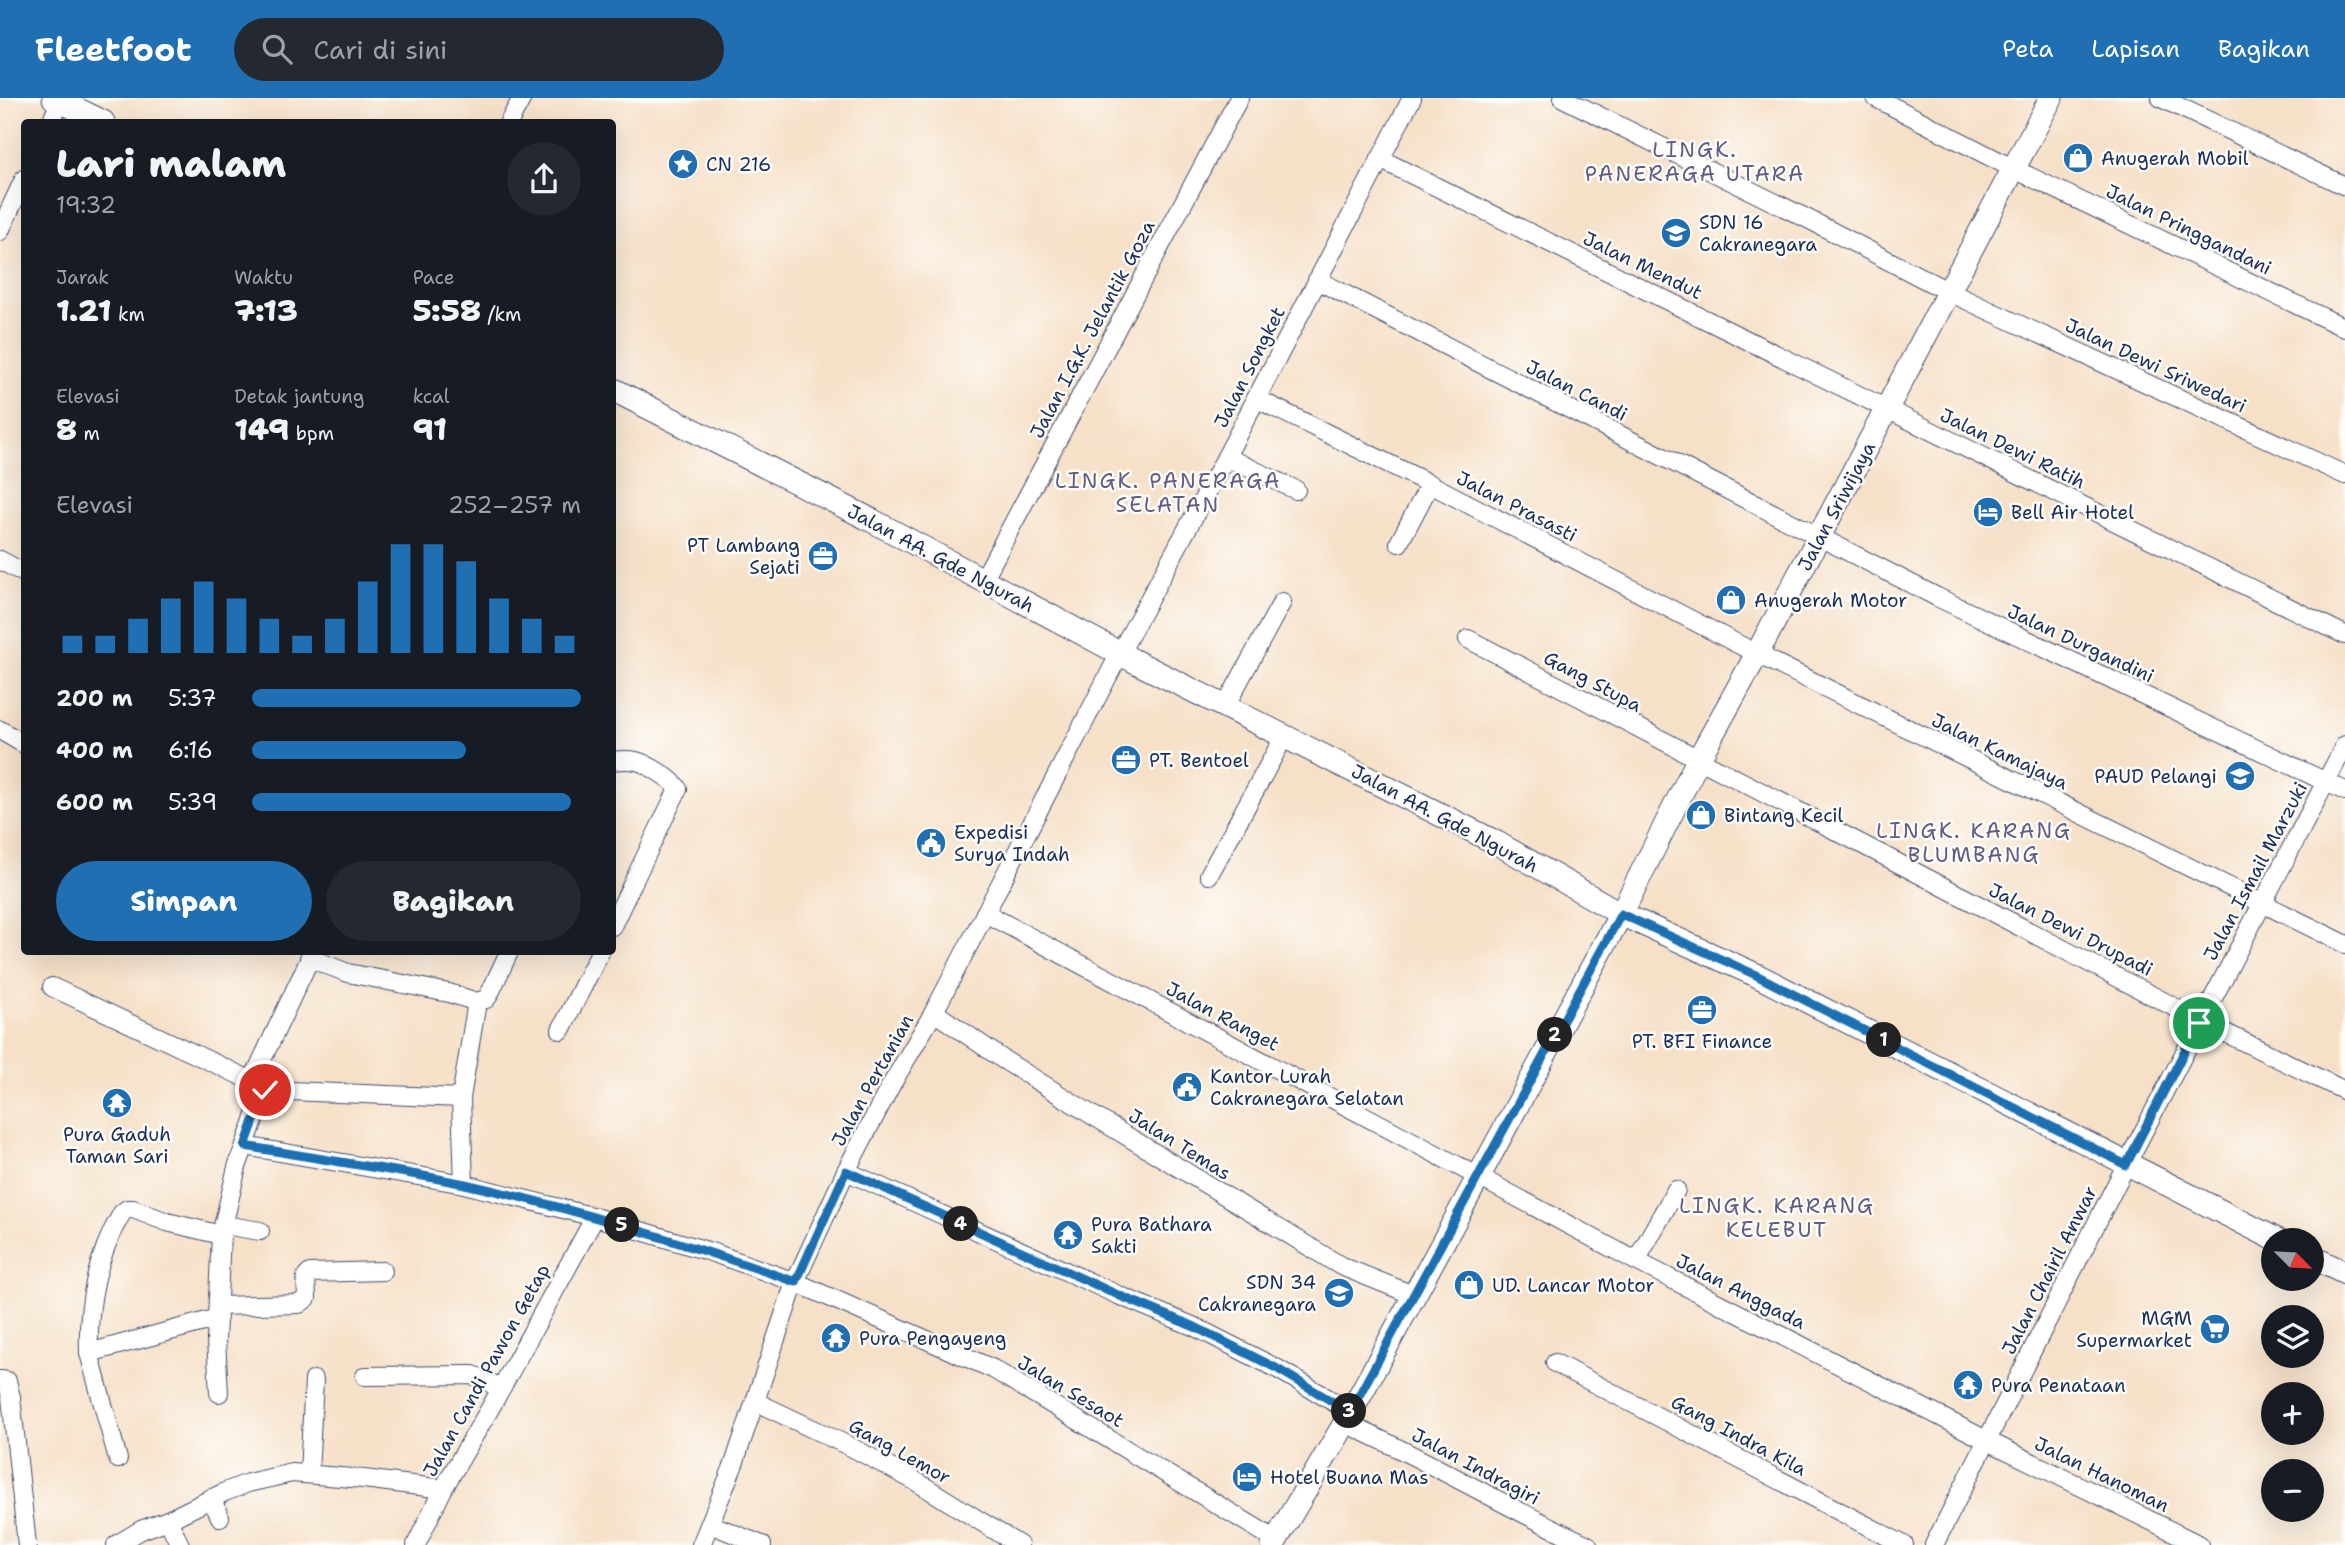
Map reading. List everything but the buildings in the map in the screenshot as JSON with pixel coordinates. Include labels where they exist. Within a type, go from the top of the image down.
[{"type":"main road","name":"Jalan Sriwijaya","points":[[1275,1542],[1348,1418],[1621,914],[1698,760],[1888,410],[2051,98]]},
{"type":"main road","points":[[59,99],[97,119]]},
{"type":"main road","name":"Jalan AA. Gde Ngurah","points":[[616,393],[871,520],[1120,653],[1497,843],[1621,914],[1756,975],[2261,1232]]},
{"type":"main road","points":[[2324,1263],[2345,1273]]},
{"type":"street","points":[[511,119],[522,98]]},
{"type":"street","name":"Jalan I.G.K. Jelantik Goza","points":[[982,580],[1239,98]]},
{"type":"street","name":"Jalan Songket","points":[[1120,653],[1226,457],[1412,98]]},
{"type":"street","name":"Jalan Dewi Sriwedari","points":[[1563,98],[1949,292],[2345,475]]},
{"type":"street","name":"Jalan Pringgandani","points":[[1876,98],[2014,169],[2345,328]]},
{"type":"street","points":[[2161,98],[2345,186]]},
{"type":"street","points":[[52,119],[59,99]]},
{"type":"street","name":"Jalan Mendut","points":[[1380,159],[1888,410]]},
{"type":"street","points":[[0,231],[21,185]]},
{"type":"street","name":"Jalan Candi","points":[[1317,280],[1819,537]]},
{"type":"street","name":"Jalan Prasasti","points":[[1255,398],[1430,484],[1757,654]]},
{"type":"street","name":"Jalan Dewi Ratih","points":[[1888,410],[2345,635]]},
{"type":"street","points":[[1226,457],[1296,490]]},
{"type":"street","points":[[1399,543],[1430,484]]},
{"type":"street","name":"Jalan Durgandini","points":[[1819,537],[2032,643],[2345,791]]},
{"type":"street","points":[[0,560],[21,571]]},
{"type":"street","points":[[1226,705],[1282,602]]},
{"type":"street","name":"Gang Stupa","points":[[1468,639],[1698,760]]},
{"type":"street","name":"Jalan Pertanian","points":[[701,1545],[755,1402],[796,1282],[846,1171],[890,1087],[934,1012],[1120,653]]},
{"type":"street","name":"Jalan Kamajaya","points":[[1757,654],[2345,944]]},
{"type":"street","points":[[0,730],[21,742]]},
{"type":"street","points":[[1209,875],[1285,735]]},
{"type":"street","name":"Jalan Ismail Marzuki","points":[[2126,1165],[2345,745]]},
{"type":"street","points":[[616,761],[635,760],[677,785],[677,795],[616,918]]},
{"type":"street","name":"Jalan Dewi Drupadi","points":[[1698,760],[2200,1020],[2345,1091]]},
{"type":"street","name":"Jalan Ranget","points":[[985,913],[1478,1177]]},
{"type":"street","points":[[219,1393],[218,1312],[222,1230],[259,1086],[311,955],[348,973],[449,993],[477,1002],[489,995],[508,955]]},
{"type":"street","points":[[561,1030],[598,955]]},
{"type":"street","points":[[52,988],[259,1086],[461,1098]]},
{"type":"street","points":[[464,1184],[461,1098],[477,1002]]},
{"type":"street","name":"Jalan Temas","points":[[934,1012],[1092,1115],[1341,1266],[1413,1295]]},
{"type":"street","name":"Jalan Sesaot","points":[[245,1146],[464,1184],[595,1217],[711,1252],[796,1282],[993,1369],[1275,1542]]},
{"type":"street","name":"Jalan Chairil Anwar","points":[[1934,1545],[2126,1165]]},
{"type":"street","name":"Jalan Indragiri","points":[[846,1171],[1118,1295],[1195,1327],[1276,1368],[1385,1441],[1529,1518],[1588,1545]]},
{"type":"street","name":"Jalan Anggada","points":[[1478,1177],[1986,1440]]},
{"type":"street","points":[[1636,1261],[1676,1190]]},
{"type":"street","points":[[118,1459],[89,1353],[88,1327],[95,1282],[103,1255],[122,1213],[132,1209],[167,1222],[222,1230],[260,1231]]},
{"type":"street","name":"Jalan Candi Pawon Getap","points":[[416,1545],[443,1489],[595,1217]]},
{"type":"street","points":[[89,1353],[218,1312],[304,1303],[307,1298],[306,1277],[310,1273],[383,1271]]},
{"type":"street","name":"Gang Indra Kila","points":[[1555,1363],[1904,1545]]},
{"type":"street","points":[[365,1376],[472,1375],[501,1388]]},
{"type":"street","points":[[0,1380],[7,1381],[11,1397],[27,1545]]},
{"type":"street","points":[[309,1473],[314,1380]]},
{"type":"street","name":"Gang Lemor","points":[[755,1402],[851,1447],[916,1482],[1019,1545]]},
{"type":"street","name":"Jalan Hanoman","points":[[1986,1440],[2200,1545]]},
{"type":"street","points":[[116,1545],[141,1530],[168,1520],[211,1498],[248,1483],[292,1473],[443,1489]]},
{"type":"street","points":[[211,1498],[220,1517]]},
{"type":"street","points":[[168,1520],[180,1545]]},
{"type":"street","points":[[710,1524],[762,1545]]},
{"type":"place","name":"Anugerah Mobil","points":[[2078,158]]},
{"type":"place","name":"CN 216","points":[[683,164]]},
{"type":"place","name":"SDN 16 Cakranegara","points":[[1676,233]]},
{"type":"place","name":"Bell Air Hotel","points":[[1988,512]]},
{"type":"place","name":"PT Lambang Sejati","points":[[823,556]]},
{"type":"place","name":"Anugerah Motor","points":[[1731,600]]},
{"type":"place","name":"PT. Bentoel","points":[[1126,760]]},
{"type":"place","name":"PAUD Pelangi","points":[[2240,776]]},
{"type":"place","name":"Bintang Kecil","points":[[1701,815]]},
{"type":"place","name":"Expedisi Surya Indah","points":[[931,843]]},
{"type":"place","name":"PT. BFI Finance","points":[[1702,1010]]},
{"type":"place","name":"Kantor Lurah Cakranegara Selatan","points":[[1187,1087]]},
{"type":"place","name":"Pura Gaduh Taman Sari","points":[[117,1103]]},
{"type":"place","name":"Pura Bathara Sakti","points":[[1068,1235]]},
{"type":"place","name":"UD. Lancar Motor","points":[[1469,1285]]},
{"type":"place","name":"SDN 34 Cakranegara","points":[[1339,1293]]},
{"type":"place","name":"MGM Supermarket","points":[[2215,1329]]},
{"type":"place","name":"Pura Pengayeng","points":[[836,1338]]},
{"type":"place","name":"Pura Penataan","points":[[1968,1385]]},
{"type":"place","name":"Hotel Buana Mas","points":[[1247,1477]]},
{"type":"district","name":"LINGK. PANERAGA UTARA","points":[[1695,162]]},
{"type":"district","name":"LINGK. PANERAGA SELATAN","points":[[1168,493]]},
{"type":"district","name":"LINGK. KARANG BLUMBANG","points":[[1974,843]]},
{"type":"district","name":"LINGK. KARANG KELEBUT","points":[[1777,1218]]},
{"type":"route","points":[[265,1090],[245,1146],[464,1184],[529,1200],[643,1231],[796,1282],[846,1171],[1118,1295],[1195,1327],[1276,1368],[1350,1412],[1621,914],[1756,975],[2126,1165],[2199,1023]]}]
